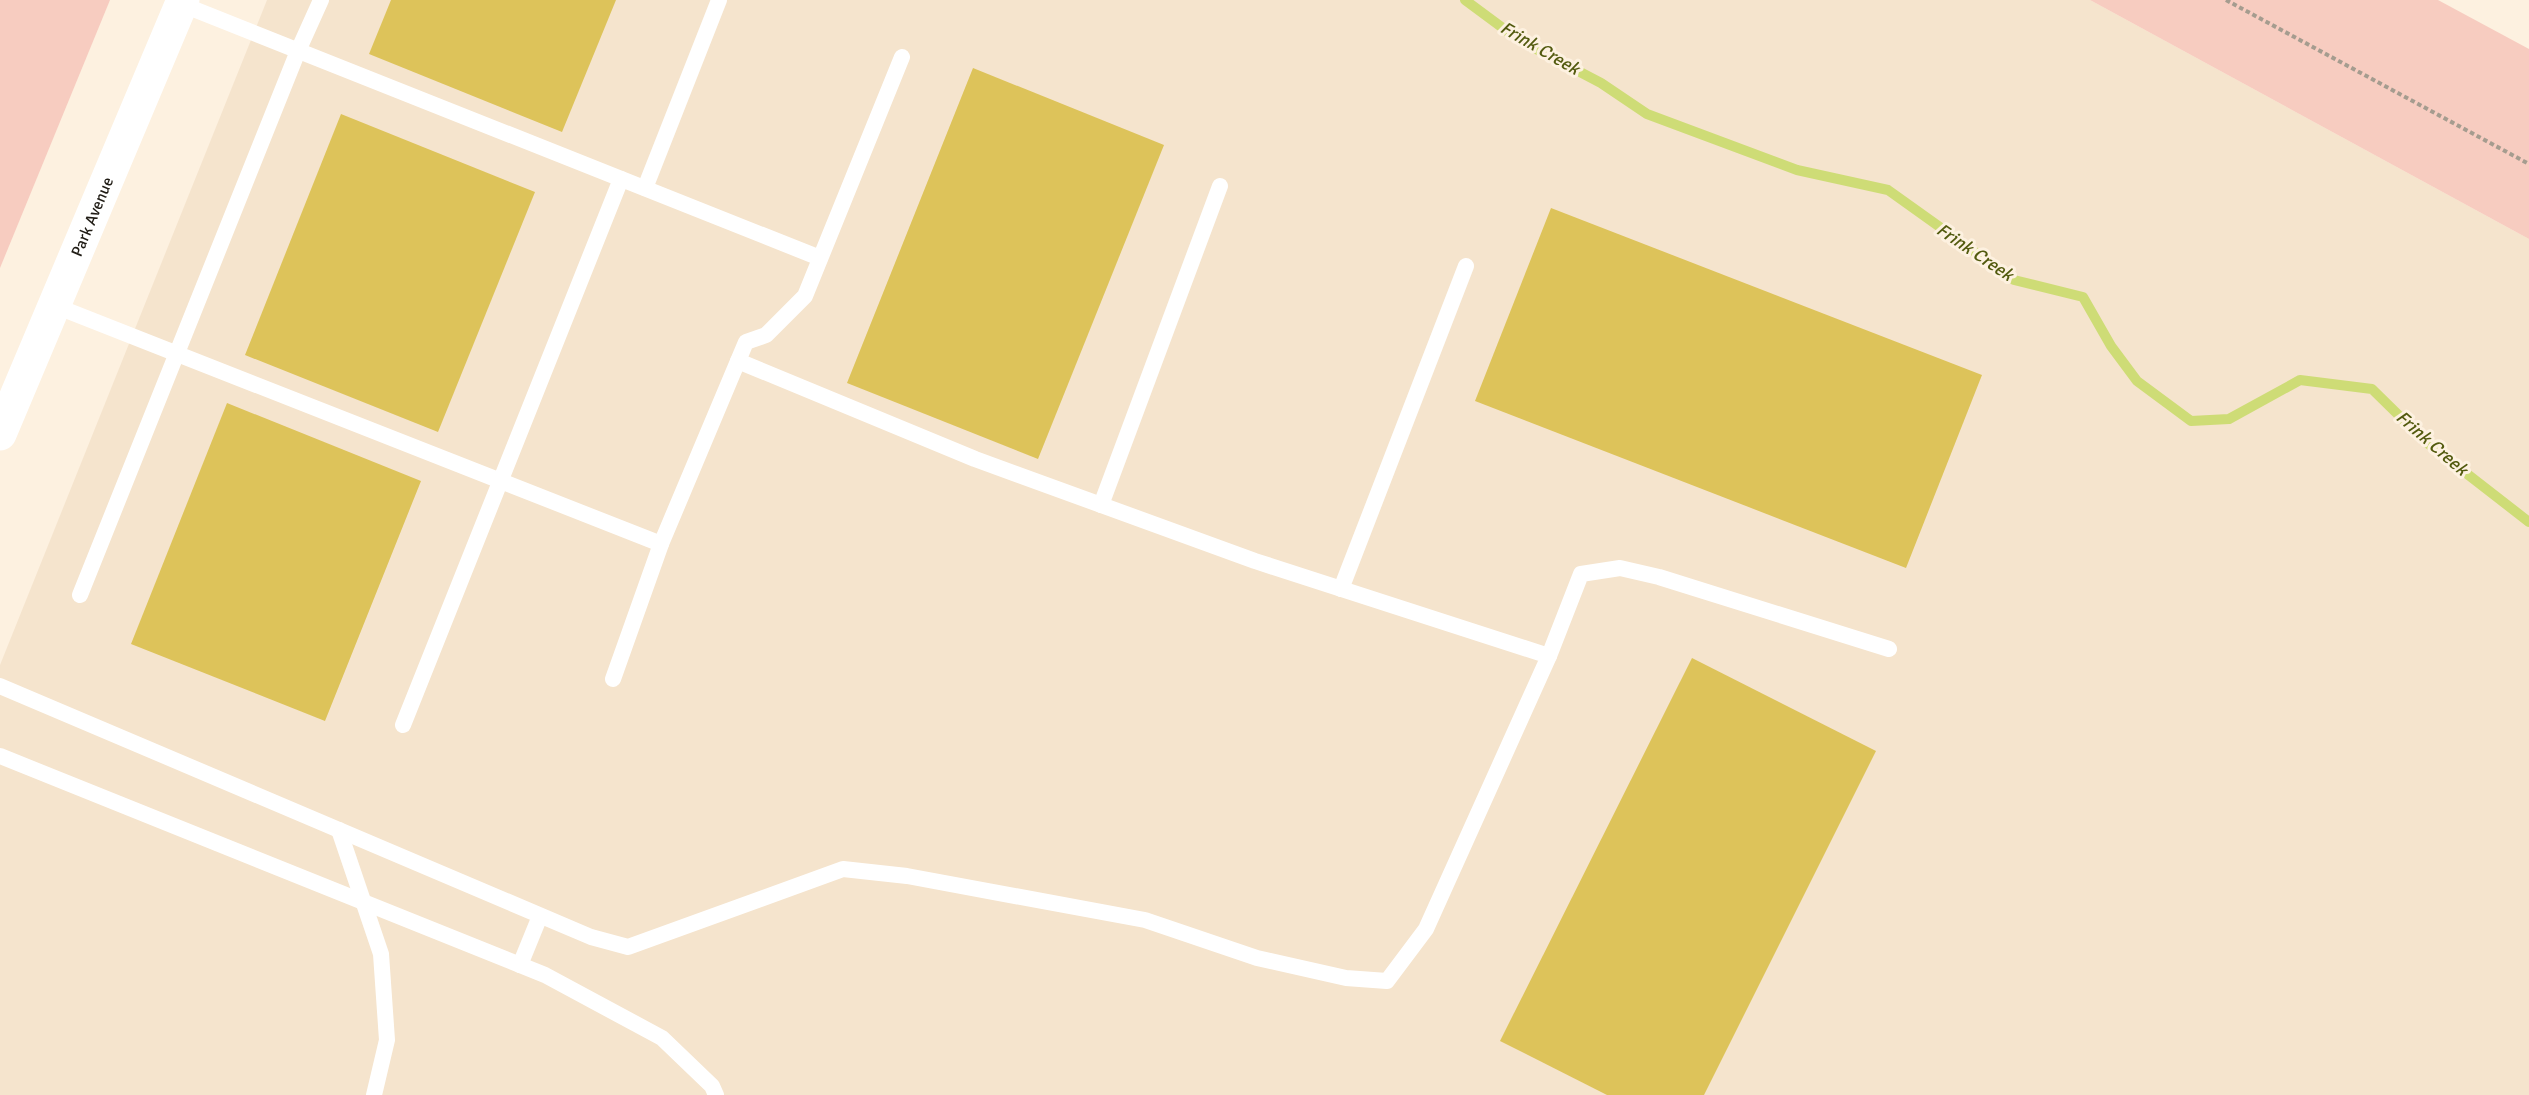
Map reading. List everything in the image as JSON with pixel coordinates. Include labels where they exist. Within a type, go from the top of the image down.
[{"type":"main road","name":"Park Avenue","points":[[0,434],[182,2]]},
{"type":"lane","points":[[80,595],[298,51],[321,0]]},
{"type":"lane","points":[[645,188],[719,0]]},
{"type":"lane","points":[[182,2],[298,51],[820,258]]},
{"type":"lane","points":[[613,679],[661,544],[746,342],[766,335],[805,296],[902,57]]},
{"type":"lane","points":[[403,724],[621,179]]},
{"type":"lane","points":[[1101,505],[1221,186]]},
{"type":"lane","points":[[1341,589],[1466,266]]},
{"type":"lane","points":[[53,306],[661,544]]},
{"type":"lane","points":[[738,361],[975,459],[1101,505],[1255,561],[1549,656]]},
{"type":"lane","points":[[0,686],[591,937],[628,947],[843,869],[907,876],[1145,920],[1257,958],[1346,978],[1387,981],[1426,929],[1549,656],[1581,574],[1620,568],[1659,577],[1889,649]]},
{"type":"lane","points":[[0,756],[545,975],[662,1038],[711,1086],[716,1095]]},
{"type":"lane","points":[[339,830],[381,954],[387,1040],[374,1095]]},
{"type":"lane","points":[[520,965],[540,915]]},
{"type":"path","points":[[2226,0],[2529,164]]},
{"type":"shaded area","points":[[0,0],[110,0],[0,268]]},
{"type":"shaded area","points":[[267,0],[2090,0],[2529,239],[2529,1095],[0,1095],[0,665]]},
{"type":"shaded area","points":[[2090,0],[2438,0],[2529,49],[2529,239]]},
{"type":"building","points":[[391,0],[616,0],[562,132],[369,54]]},
{"type":"building","points":[[973,68],[1164,145],[1038,459],[847,383]]},
{"type":"building","points":[[341,114],[535,192],[438,432],[245,355]]},
{"type":"building","points":[[1551,208],[1982,375],[1906,568],[1475,401]]},
{"type":"building","points":[[227,403],[421,481],[325,721],[131,644]]},
{"type":"building","points":[[1692,658],[1876,751],[1704,1095],[1607,1095],[1500,1041]]},
{"type":"waterway","name":"Frink Creek","points":[[1465,0],[1519,40],[1601,83],[1647,114],[1797,170],[1888,190],[2014,280],[2083,297],[2111,346],[2137,381],[2191,421],[2229,419],[2300,380],[2372,389],[2426,442],[2529,522]]}]
